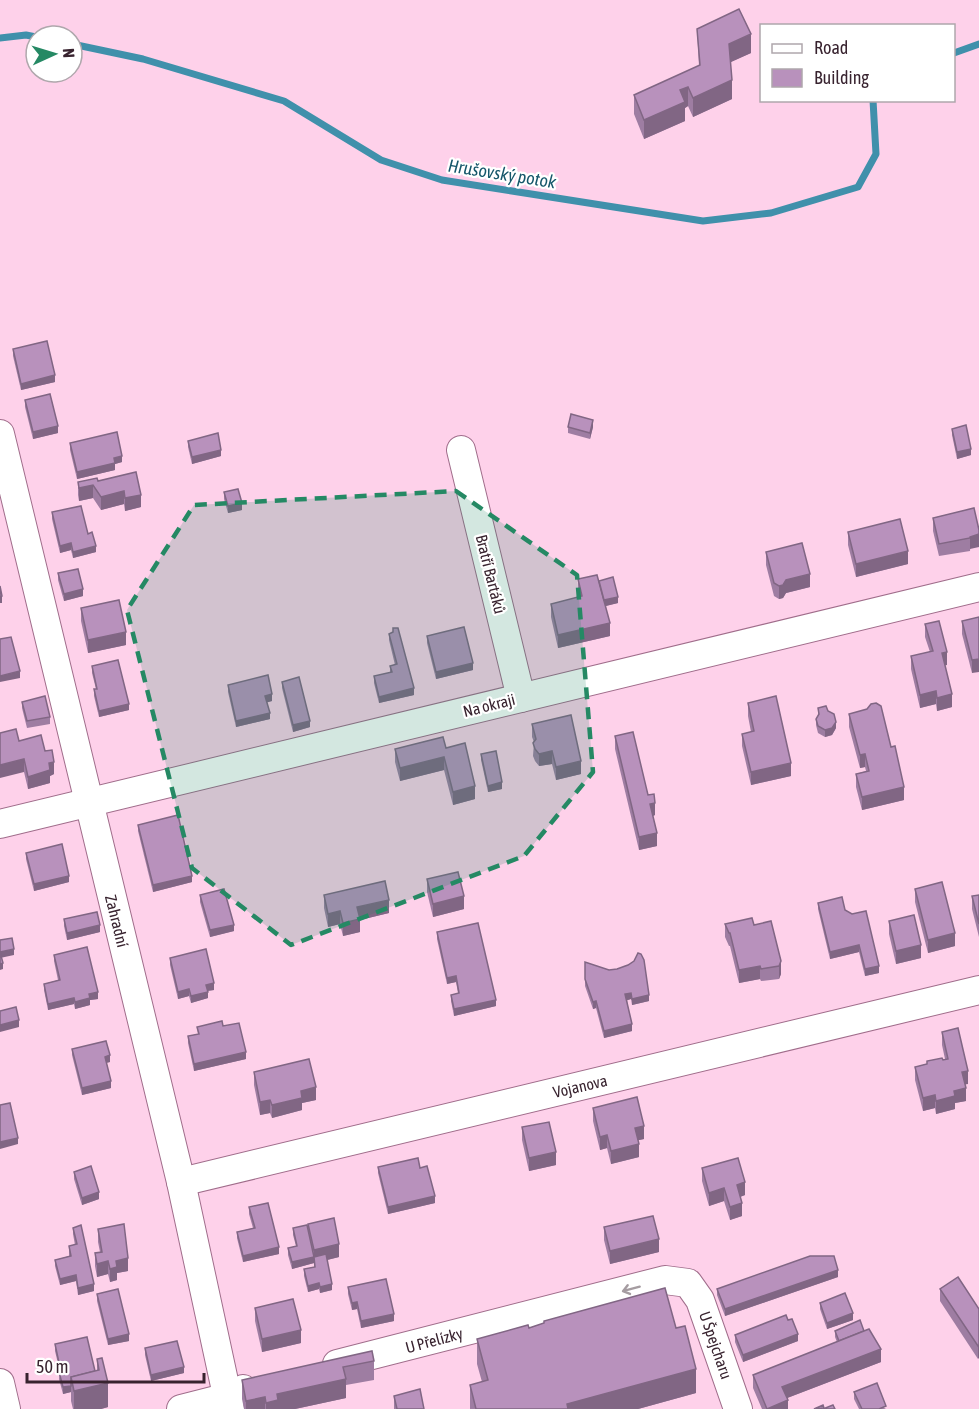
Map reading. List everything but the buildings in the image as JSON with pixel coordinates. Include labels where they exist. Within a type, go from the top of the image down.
[{"type":"street","name":"Zahradní","points":[[0,434],[181,1182],[229,1403]]},
{"type":"street","name":"Bratří Bartáků","points":[[461,450],[521,698]]},
{"type":"street","name":"Na okraji","points":[[0,824],[87,801],[979,587]]},
{"type":"street","name":"Vojanova","points":[[181,1182],[979,990]]},
{"type":"street","name":"U Přelízky","points":[[315,1370],[665,1280],[688,1283]]},
{"type":"street","name":"U Špejcharu","points":[[688,1283],[700,1300],[738,1409]]},
{"type":"street","points":[[181,1409],[229,1403],[248,1386],[270,1381]]},
{"type":"street","points":[[0,1383],[6,1409]]},
{"type":"highlighted area","points":[[456,491],[577,575],[593,772],[524,856],[291,945],[192,868],[127,610],[194,505]]},
{"type":"waterway","name":"Hrušovský potok","points":[[0,38],[24,35]]},
{"type":"waterway","name":"Hrušovský potok","points":[[955,53],[979,44]]},
{"type":"waterway","name":"Hrušovský potok","points":[[84,47],[143,59],[284,101],[381,160],[442,180],[703,221],[771,213],[858,187],[876,154],[873,102]]}]
